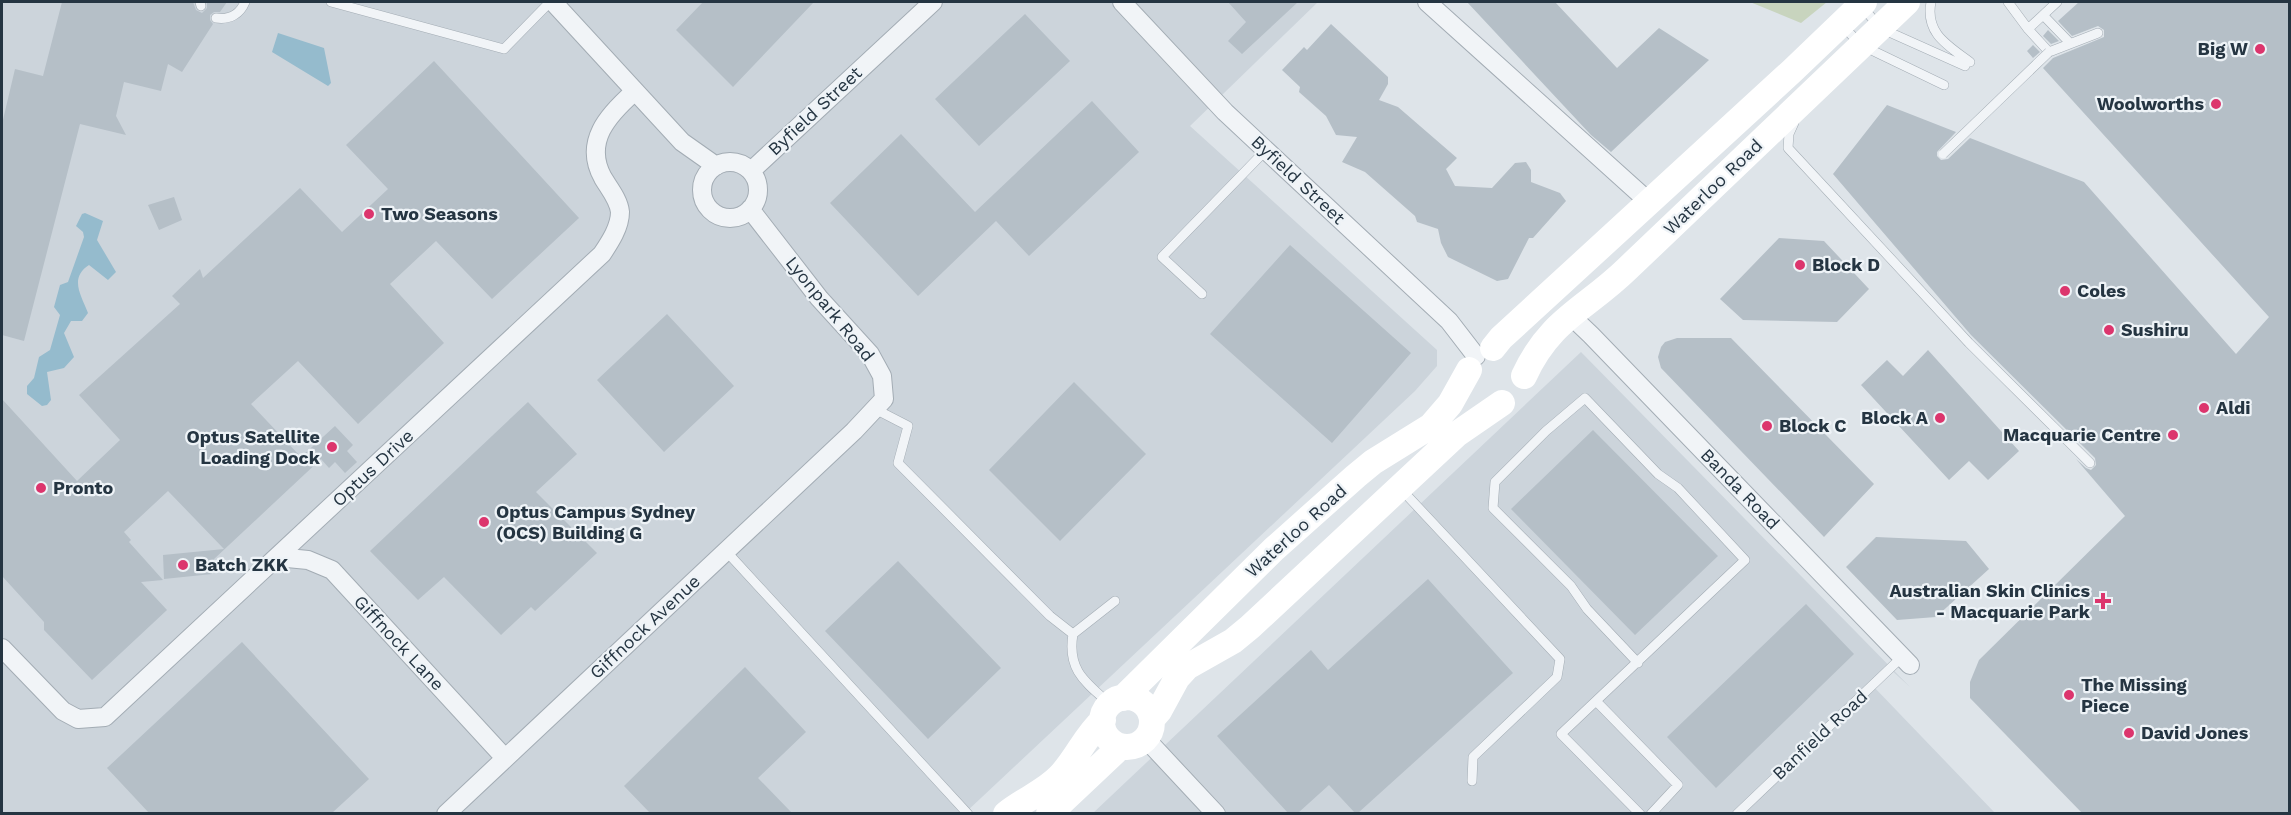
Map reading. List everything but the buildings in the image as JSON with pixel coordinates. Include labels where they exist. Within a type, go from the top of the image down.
[{"type":"street","points":[[552,2],[682,142],[716,166]]},
{"type":"street","name":"Byfield Street","points":[[751,171],[933,2]]},
{"type":"street","name":"Byfield Street","points":[[1122,2],[1225,112],[1449,321],[1479,358]]},
{"type":"street","points":[[1427,2],[1649,202]]},
{"type":"street","name":"Waterloo Road","points":[[1524,375],[1542,343],[1555,327],[1624,272],[1767,146],[1804,100],[1907,2]]},
{"type":"street","name":"Waterloo Road","points":[[1006,813],[1059,777],[1078,754],[1092,730],[1112,707],[1266,557],[1373,462],[1431,426],[1450,404],[1479,358],[1862,3]]},
{"type":"street","name":"Optus Drive","points":[[2,648],[63,711],[78,719],[105,717],[602,254],[614,236],[620,212],[596,164],[598,139],[611,113],[634,92]]},
{"type":"street","points":[[734,162],[751,171],[755,178],[758,195],[750,209],[734,218],[724,217],[708,207],[704,199],[704,180],[716,166],[734,162]]},
{"type":"street","name":"Lyonpark Road","points":[[750,209],[819,298],[870,354],[882,376],[884,399],[845,440]]},
{"type":"street","name":"Banda Road","points":[[1570,315],[1906,661]]},
{"type":"street","points":[[1050,813],[1119,748],[1141,735],[1187,667],[1233,641],[1250,627],[1457,434],[1516,395],[1522,386],[1524,375],[1518,358],[1511,352],[1479,358],[1469,379],[1476,395],[1484,400],[1502,403]]},
{"type":"street","name":"Giffnock Avenue","points":[[446,813],[845,440]]},
{"type":"street","name":"Giffnock Lane","points":[[277,557],[308,560],[332,570],[505,758]]},
{"type":"street","points":[[1140,701],[1149,711],[1141,735],[1110,740],[1105,733],[1112,707],[1140,701]]},
{"type":"street","points":[[1141,735],[1216,813]]},
{"type":"lane","points":[[216,18],[234,16],[245,2]]},
{"type":"lane","points":[[331,2],[504,49],[552,2]]},
{"type":"lane","points":[[1862,3],[1880,28],[1967,64],[1934,33],[1930,13],[1931,2]]},
{"type":"lane","points":[[2008,2],[2049,52]]},
{"type":"lane","points":[[2028,29],[2057,2]]},
{"type":"lane","points":[[2043,15],[2070,43]]},
{"type":"lane","points":[[1841,24],[1861,45],[1944,85]]},
{"type":"lane","points":[[1943,154],[2049,52],[2098,33]]},
{"type":"lane","points":[[1788,147],[1789,134],[1804,100]]},
{"type":"lane","points":[[1767,146],[1788,147],[1969,343],[2090,463]]},
{"type":"lane","points":[[1202,294],[1162,257],[1266,150]]},
{"type":"lane","points":[[1638,663],[1587,609],[1571,586],[1493,508],[1495,482],[1546,431],[1585,398],[1658,474],[1678,488],[1745,560],[1598,702],[1561,734],[1640,813]]},
{"type":"lane","points":[[875,410],[908,426],[898,463],[1050,616],[1073,634]]},
{"type":"lane","points":[[1400,488],[1560,659],[1557,677],[1473,757],[1472,781]]},
{"type":"lane","points":[[726,551],[968,813]]},
{"type":"lane","points":[[1112,707],[1078,672],[1070,652],[1073,634],[1115,601]]},
{"type":"lane","name":"Banfield Road","points":[[1737,813],[1906,661]]},
{"type":"lane","points":[[1598,702],[1678,785],[1651,813]]},
{"type":"shaded area","points":[[2,2],[1318,2],[1190,126],[1437,350],[1437,366],[1415,391],[965,813],[2,814]]},
{"type":"shaded area","points":[[1581,352],[1910,687],[1890,669],[1873,686],[1995,813],[1092,814]]},
{"type":"green space","points":[[1750,2],[1827,2],[1801,23]]},
{"type":"water","points":[[278,33],[324,48],[331,83],[328,86],[272,52]]},
{"type":"water","points":[[85,213],[103,221],[97,240],[116,272],[108,280],[89,265],[79,275],[78,287],[88,313],[82,321],[71,321],[64,333],[74,357],[64,368],[47,372],[51,400],[47,405],[42,406],[27,394],[27,386],[34,378],[39,357],[50,350],[60,315],[54,307],[60,285],[68,282],[84,237],[83,232],[76,226],[82,214]]},
{"type":"place","name":"Big W","points":[[2260,49]]},
{"type":"place","name":"Woolworths","points":[[2216,104]]},
{"type":"place","name":"Two Seasons","points":[[369,214]]},
{"type":"place","name":"Block D","points":[[1800,265]]},
{"type":"place","name":"Coles","points":[[2065,291]]},
{"type":"place","name":"Sushiru","points":[[2109,330]]},
{"type":"place","name":"Aldi","points":[[2204,408]]},
{"type":"place","name":"Block A","points":[[1940,418]]},
{"type":"place","name":"Block C","points":[[1767,426]]},
{"type":"place","name":"Macquarie Centre","points":[[2173,435]]},
{"type":"place","name":"Optus Satellite Loading Dock","points":[[332,447]]},
{"type":"place","name":"Pronto","points":[[41,488]]},
{"type":"place","name":"Optus Campus Sydney (OCS) Building G","points":[[484,522]]},
{"type":"place","name":"Batch ZKK","points":[[183,565]]},
{"type":"place","name":"Australian Skin Clinics - Macquarie Park","points":[[2103,601]]},
{"type":"place","name":"The Missing Piece","points":[[2069,695]]},
{"type":"place","name":"David Jones","points":[[2129,733]]}]
